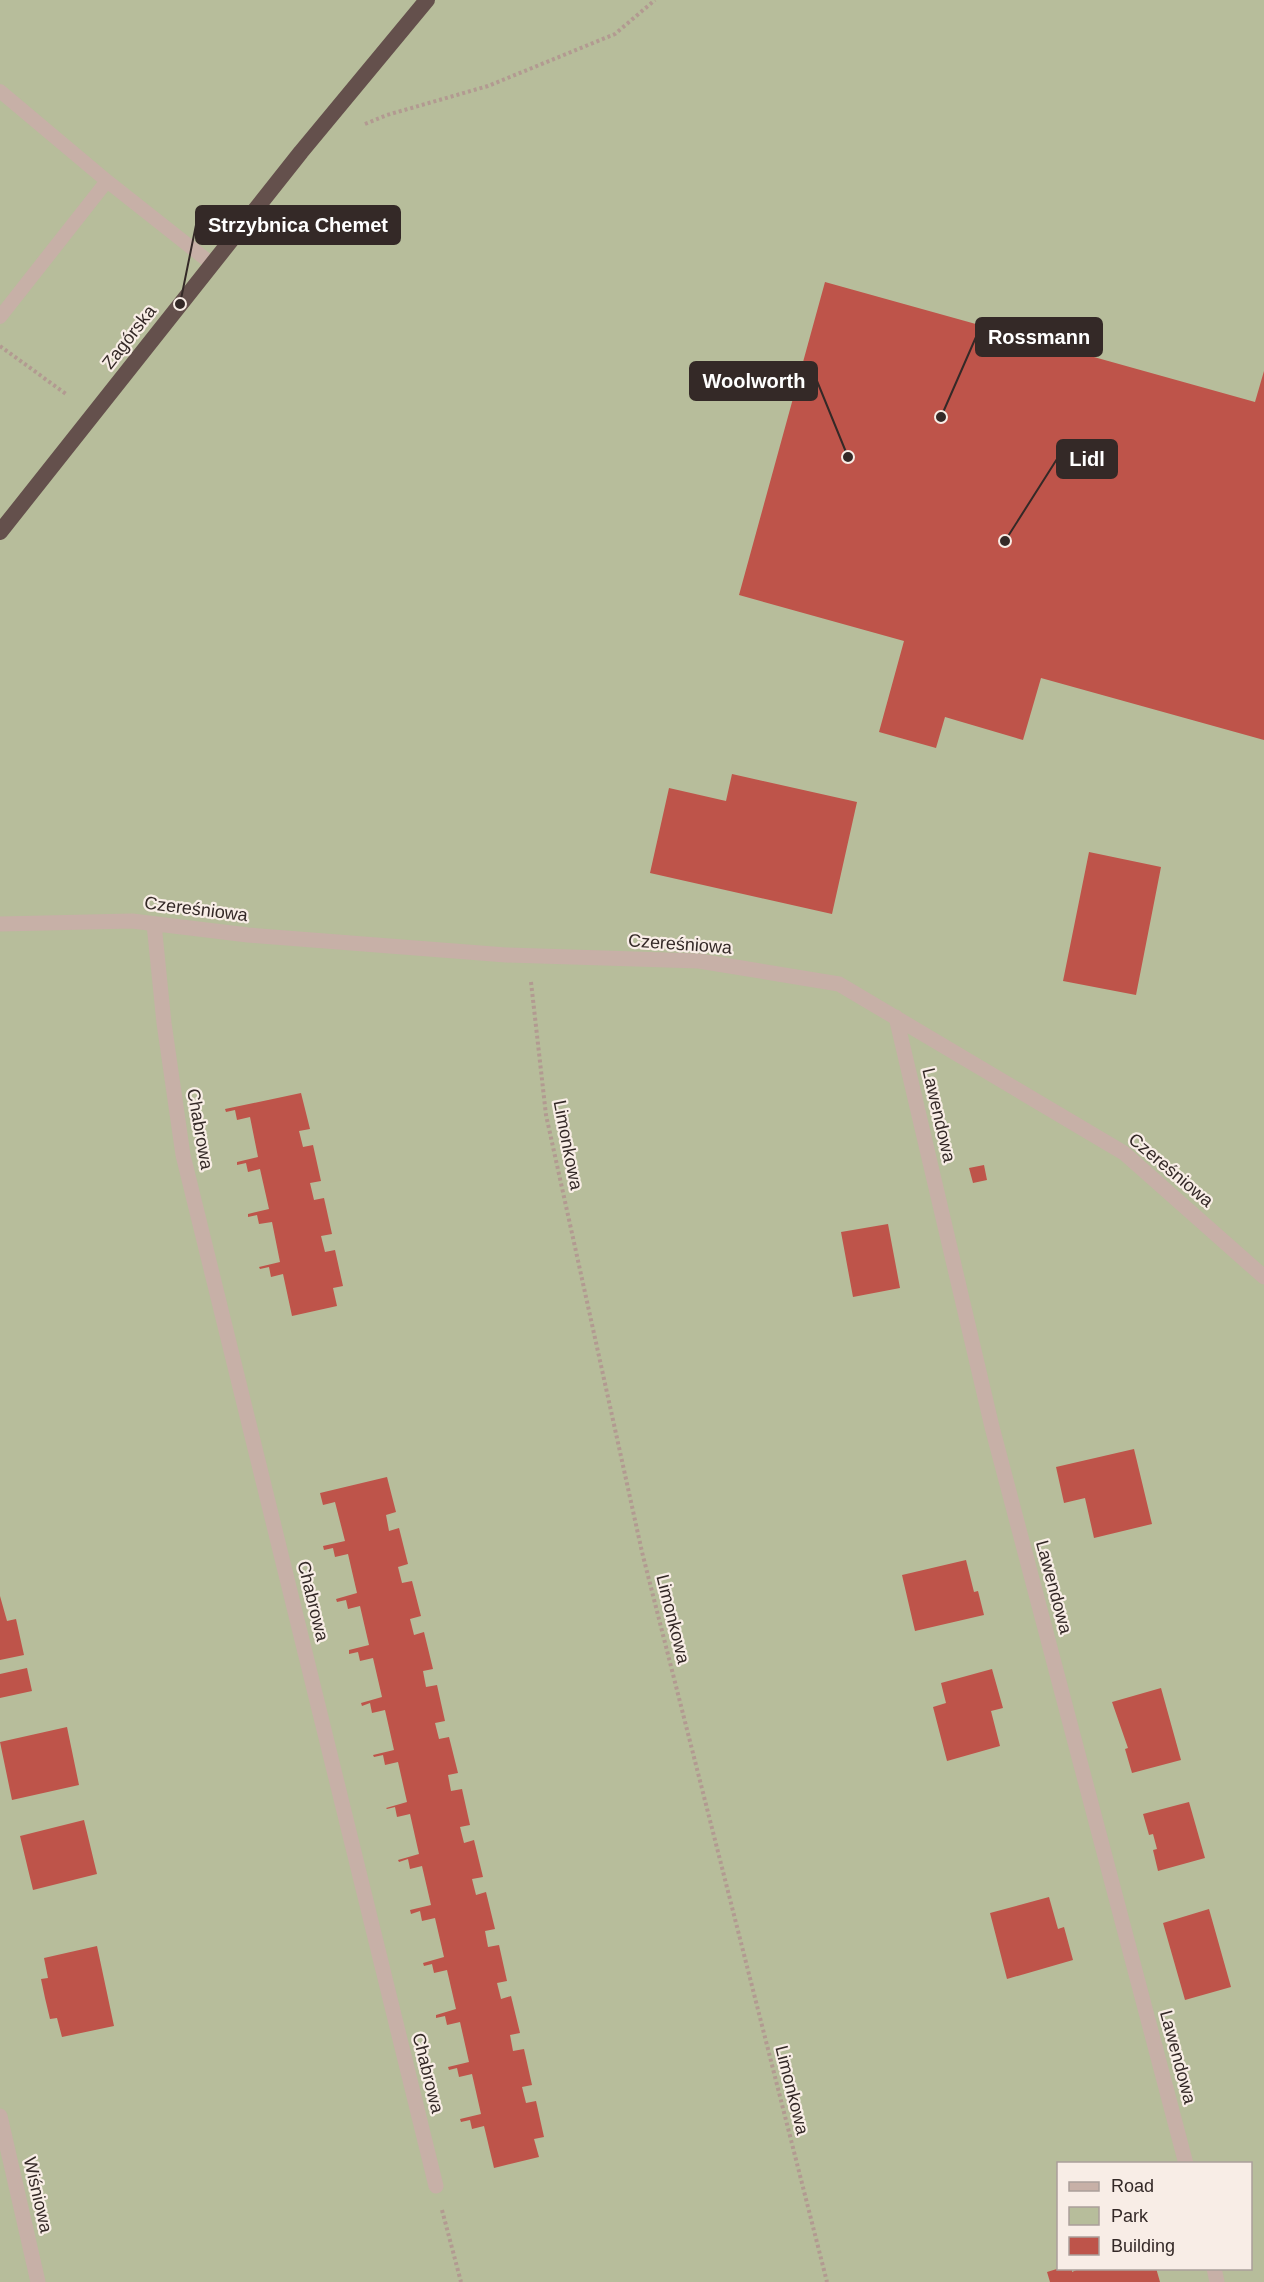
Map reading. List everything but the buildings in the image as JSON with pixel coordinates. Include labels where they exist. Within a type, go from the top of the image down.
[{"type":"highway","name":"Zagórska","points":[[0,532],[212,264],[427,0]]},
{"type":"street","name":"Czereśniowa","points":[[0,924],[132,921],[248,935],[527,956],[699,961],[839,984],[1124,1153],[1264,1277]]},
{"type":"street","name":"Chabrowa","points":[[154,924],[164,1023],[183,1155],[436,2186]]},
{"type":"street","name":"Lawendowa","points":[[896,1017],[992,1427],[1186,2162]]},
{"type":"street","name":"Wiśniowa","points":[[0,2116],[4,2154],[38,2282]]},
{"type":"lane","points":[[0,91],[107,181],[212,264]]},
{"type":"lane","points":[[0,317],[107,181]]},
{"type":"path","points":[[365,124],[387,115],[488,86],[615,34],[655,0]]},
{"type":"path","points":[[0,346],[66,394]]},
{"type":"path","name":"Limonkowa","points":[[527,956],[546,1115],[642,1552],[827,2282]]},
{"type":"path","points":[[436,2186],[461,2282]]},
{"type":"green space","points":[[0,0],[1264,0],[1264,2282],[0,2282]]},
{"type":"place","name":"Strzybnica Chemet","points":[[180,304]]},
{"type":"place","name":"Rossmann","points":[[941,417]]},
{"type":"place","name":"Woolworth","points":[[848,457]]},
{"type":"place","name":"Lidl","points":[[1005,541]]}]
